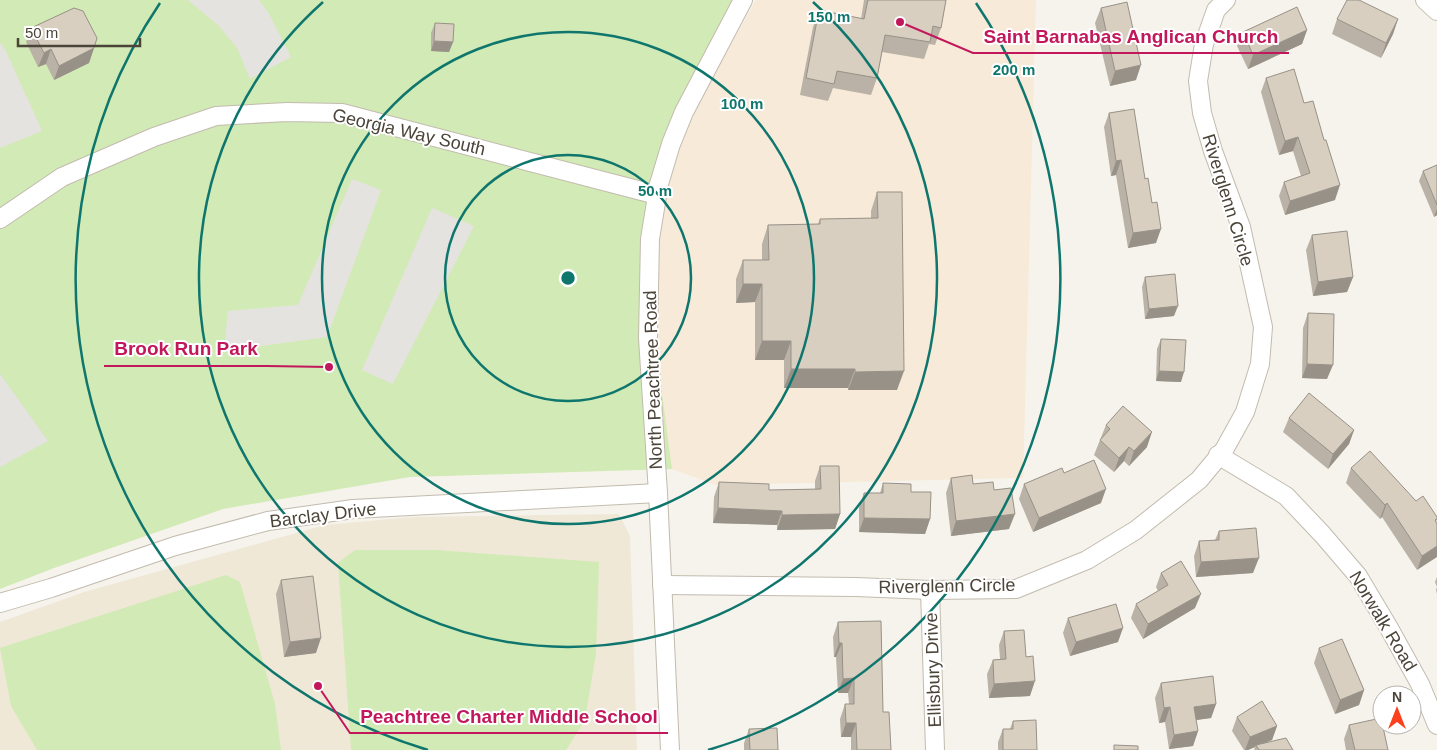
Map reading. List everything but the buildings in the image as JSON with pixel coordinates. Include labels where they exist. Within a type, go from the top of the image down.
[{"type":"street","name":"North Peachtree Road","points":[[670,750],[658,493],[648,338],[650,239],[659,184],[684,112],[743,0]]},
{"type":"street","name":"Riverglenn Circle","points":[[662,585],[856,587],[930,590],[1016,589],[1087,560],[1136,530],[1199,480],[1224,450],[1245,412],[1260,364],[1263,327],[1240,228],[1202,113],[1198,81],[1204,44],[1216,10],[1226,0]]},
{"type":"street","points":[[1425,0],[1437,11]]},
{"type":"street","name":"Georgia Way South","points":[[0,219],[62,177],[154,137],[216,116],[287,112],[342,113],[657,195]]},
{"type":"street","name":"Norwalk Road","points":[[1218,455],[1286,496],[1358,576],[1420,684],[1437,726]]},
{"type":"street","name":"Barclay Drive","points":[[0,603],[52,588],[174,546],[268,521],[353,509],[658,493]]},
{"type":"street","name":"Ellisbury Drive","points":[[930,590],[935,750]]},
{"type":"shaded area","points":[[188,0],[259,0],[269,14],[291,57],[250,79],[237,48],[219,26]]},
{"type":"shaded area","points":[[756,0],[1036,0],[1023,478],[716,485],[672,469],[652,448],[645,265],[680,136]]},
{"type":"shaded area","points":[[0,43],[5,49],[42,131],[0,148]]},
{"type":"shaded area","points":[[352,179],[381,190],[327,337],[224,351],[228,311],[298,305]]},
{"type":"shaded area","points":[[432,208],[474,226],[393,384],[362,370]]},
{"type":"shaded area","points":[[0,374],[48,441],[0,467]]},
{"type":"shaded area","points":[[619,514],[630,536],[637,750],[0,750],[0,622],[84,592],[325,525],[413,517]]},
{"type":"green space","points":[[0,0],[740,0],[657,195],[645,265],[672,469],[410,477],[223,509],[54,568],[0,589]]},
{"type":"green space","points":[[355,550],[436,550],[599,562],[596,653],[585,720],[566,750],[351,750],[338,563]]},
{"type":"green space","points":[[226,575],[240,582],[275,704],[281,750],[37,750],[11,706],[0,648]]},
{"type":"place","name":"Saint Barnabas Anglican Church","points":[[900,22]]},
{"type":"place","name":"Brook Run Park","points":[[329,367]]},
{"type":"place","name":"Peachtree Charter Middle School","points":[[318,686]]}]
